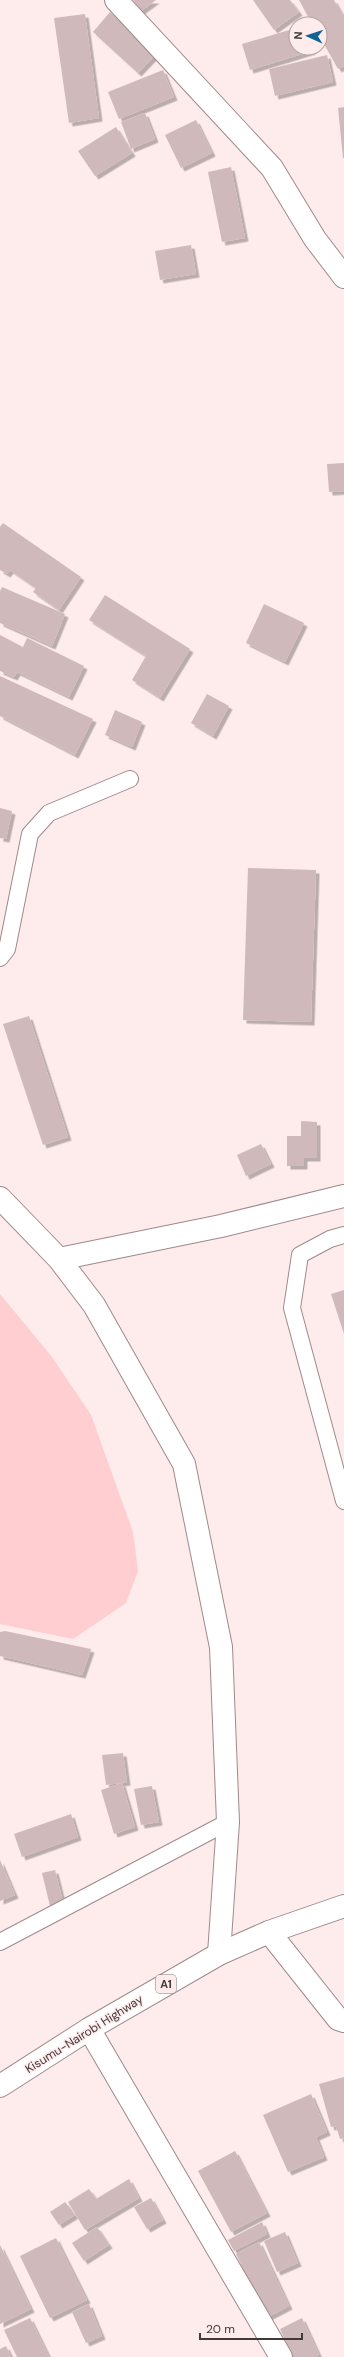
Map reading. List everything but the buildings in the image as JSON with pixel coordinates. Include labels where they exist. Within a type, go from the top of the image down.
[{"type":"main road","points":[[116,0],[272,168],[315,239],[344,277]]},
{"type":"main road","points":[[59,1259],[221,1226],[344,1196]]},
{"type":"main road","points":[[0,1198],[59,1259],[94,1305],[184,1464],[221,1647],[228,1822],[219,1954]]},
{"type":"main road","name":"Kisumu-Nairobi Highway","points":[[0,2086],[89,2029],[219,1954],[269,1932],[344,1906]]},
{"type":"main road","points":[[269,1932],[338,2019],[344,2021]]},
{"type":"main road","points":[[89,2029],[281,2357]]},
{"type":"lane","points":[[0,958],[7,949],[30,834],[49,813],[130,778]]},
{"type":"lane","points":[[344,1235],[330,1239],[300,1255],[292,1308],[344,1501]]},
{"type":"lane","points":[[0,1942],[228,1822]]},
{"type":"shaded area","points":[[0,1294],[52,1357],[91,1415],[133,1532],[138,1571],[126,1603],[73,1639],[0,1624]]}]
